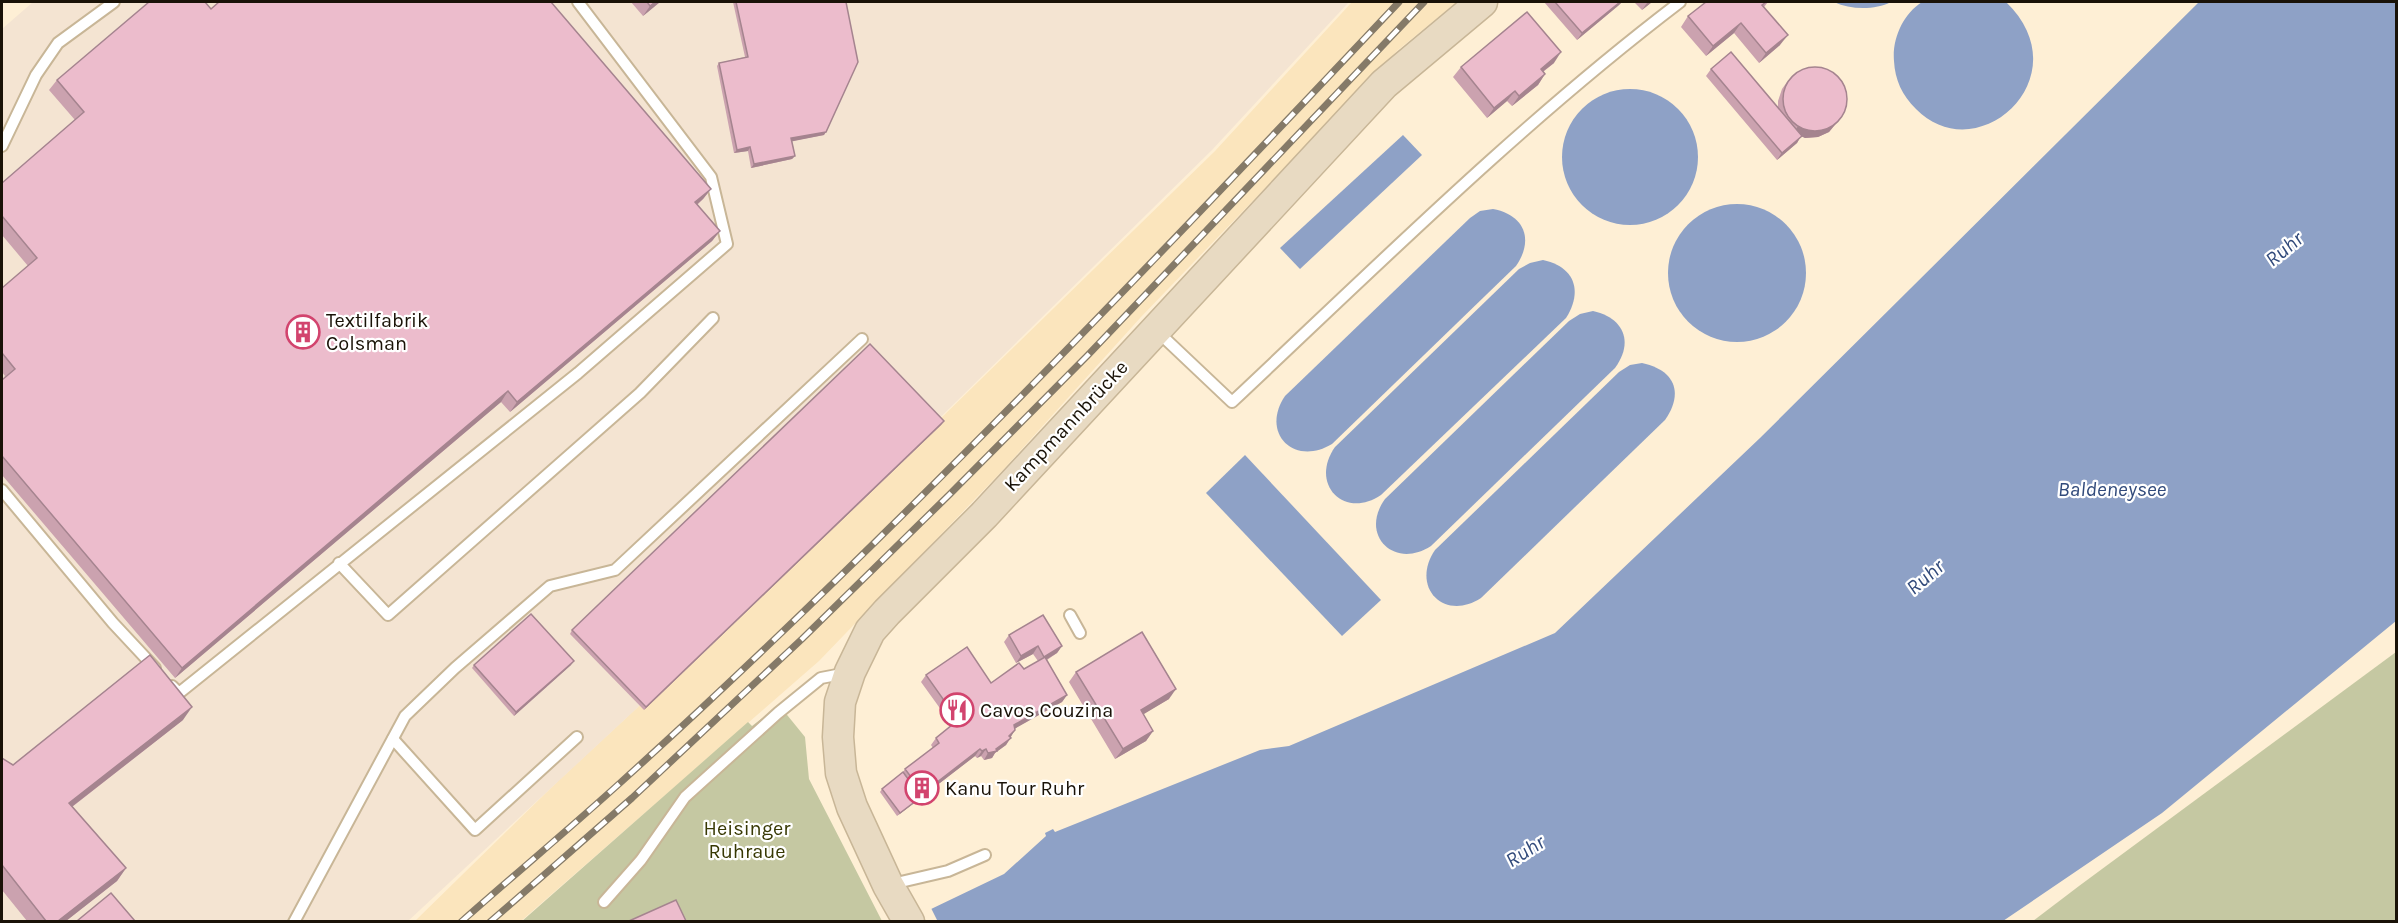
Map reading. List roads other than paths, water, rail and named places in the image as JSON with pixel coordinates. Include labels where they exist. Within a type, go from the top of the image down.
[{"type":"street","name":"Kampmannbrücke","points":[[908,919],[888,885],[852,807],[841,773],[838,719],[840,702],[850,672],[870,631],[886,612],[984,515],[1384,84],[1482,2]]},
{"type":"lane","points":[[2,146],[36,75],[58,43],[114,2]]},
{"type":"lane","points":[[2,490],[113,623],[179,693],[578,373],[727,244],[711,177],[578,2]]},
{"type":"lane","points":[[1155,329],[1232,402],[1491,160],[1639,33],[1680,2]]},
{"type":"lane","points":[[339,563],[388,615],[640,393],[713,318]]},
{"type":"lane","points":[[294,921],[405,716],[455,668],[550,585],[615,570],[862,339]]},
{"type":"lane","points":[[1070,615],[1080,633]]},
{"type":"lane","points":[[604,902],[641,860],[685,797],[707,776],[821,678],[850,672]]},
{"type":"lane","points":[[393,739],[475,830],[577,737]]},
{"type":"lane","points":[[888,885],[948,870],[985,855]]},
{"type":"water","points":[[1834,2],[1891,2],[1863,8],[1848,7]]},
{"type":"water","points":[[1922,2],[2006,2],[2027,30],[2033,59],[2028,85],[2013,107],[1992,122],[1967,129],[1941,126],[1916,109],[1903,93],[1898,81],[1894,53],[1897,36],[1904,20]]},
{"type":"water","name":"Baldeneysee","points":[[2199,2],[2396,2],[2396,621],[2162,813],[2003,921],[904,922],[1004,874],[1046,836],[1045,833],[1053,829],[1055,832],[1260,750],[1289,746],[1555,633],[1760,438]]},
{"type":"water","points":[[1630,89],[1656,94],[1678,109],[1693,131],[1698,157],[1693,183],[1678,205],[1656,220],[1630,225],[1604,220],[1582,205],[1567,183],[1562,157],[1567,131],[1582,109],[1604,94]]},
{"type":"water","points":[[1403,135],[1422,155],[1300,269],[1280,248]]},
{"type":"water","points":[[1737,204],[1764,209],[1786,224],[1801,246],[1806,273],[1801,300],[1786,322],[1764,337],[1737,342],[1710,337],[1688,322],[1673,300],[1668,273],[1673,246],[1688,224],[1710,209]]},
{"type":"water","points":[[1493,209],[1513,217],[1523,230],[1524,247],[1516,266],[1332,444],[1318,450],[1305,451],[1294,449],[1285,442],[1279,434],[1276,422],[1278,410],[1285,396],[1470,218],[1480,211]]},
{"type":"water","points":[[1543,260],[1562,268],[1573,282],[1574,299],[1566,318],[1381,495],[1367,502],[1355,503],[1343,501],[1334,494],[1328,485],[1326,474],[1328,461],[1335,447],[1519,269]]},
{"type":"water","points":[[1593,311],[1612,319],[1623,332],[1624,349],[1615,368],[1431,546],[1405,554],[1393,551],[1384,545],[1378,536],[1376,525],[1378,512],[1385,499],[1569,321],[1580,314]]},
{"type":"water","points":[[1642,363],[1662,371],[1673,384],[1674,401],[1665,420],[1481,598],[1455,606],[1435,597],[1429,588],[1426,576],[1428,564],[1435,550],[1619,372],[1630,365]]},
{"type":"water","points":[[1245,455],[1381,600],[1342,636],[1206,493]]},
{"type":"railway","points":[[461,922],[600,801],[722,689],[920,498],[1114,301],[1399,2]]},
{"type":"railway","points":[[490,922],[632,798],[802,639],[950,494],[1088,355],[1424,2]]},
{"type":"place","name":"Textilfabrik Colsman","points":[[303,332]]},
{"type":"place","name":"Cavos Couzina","points":[[957,710]]},
{"type":"place","name":"Kanu Tour Ruhr","points":[[922,788]]},
{"type":"water label","name":"Ruhr","points":[[2284,249]]},
{"type":"water label","name":"Ruhr","points":[[1925,577]]},
{"type":"water label","name":"Ruhr","points":[[1525,851]]},
{"type":"park label","name":"Heisinger Ruhraue","points":[[747,840]]}]
